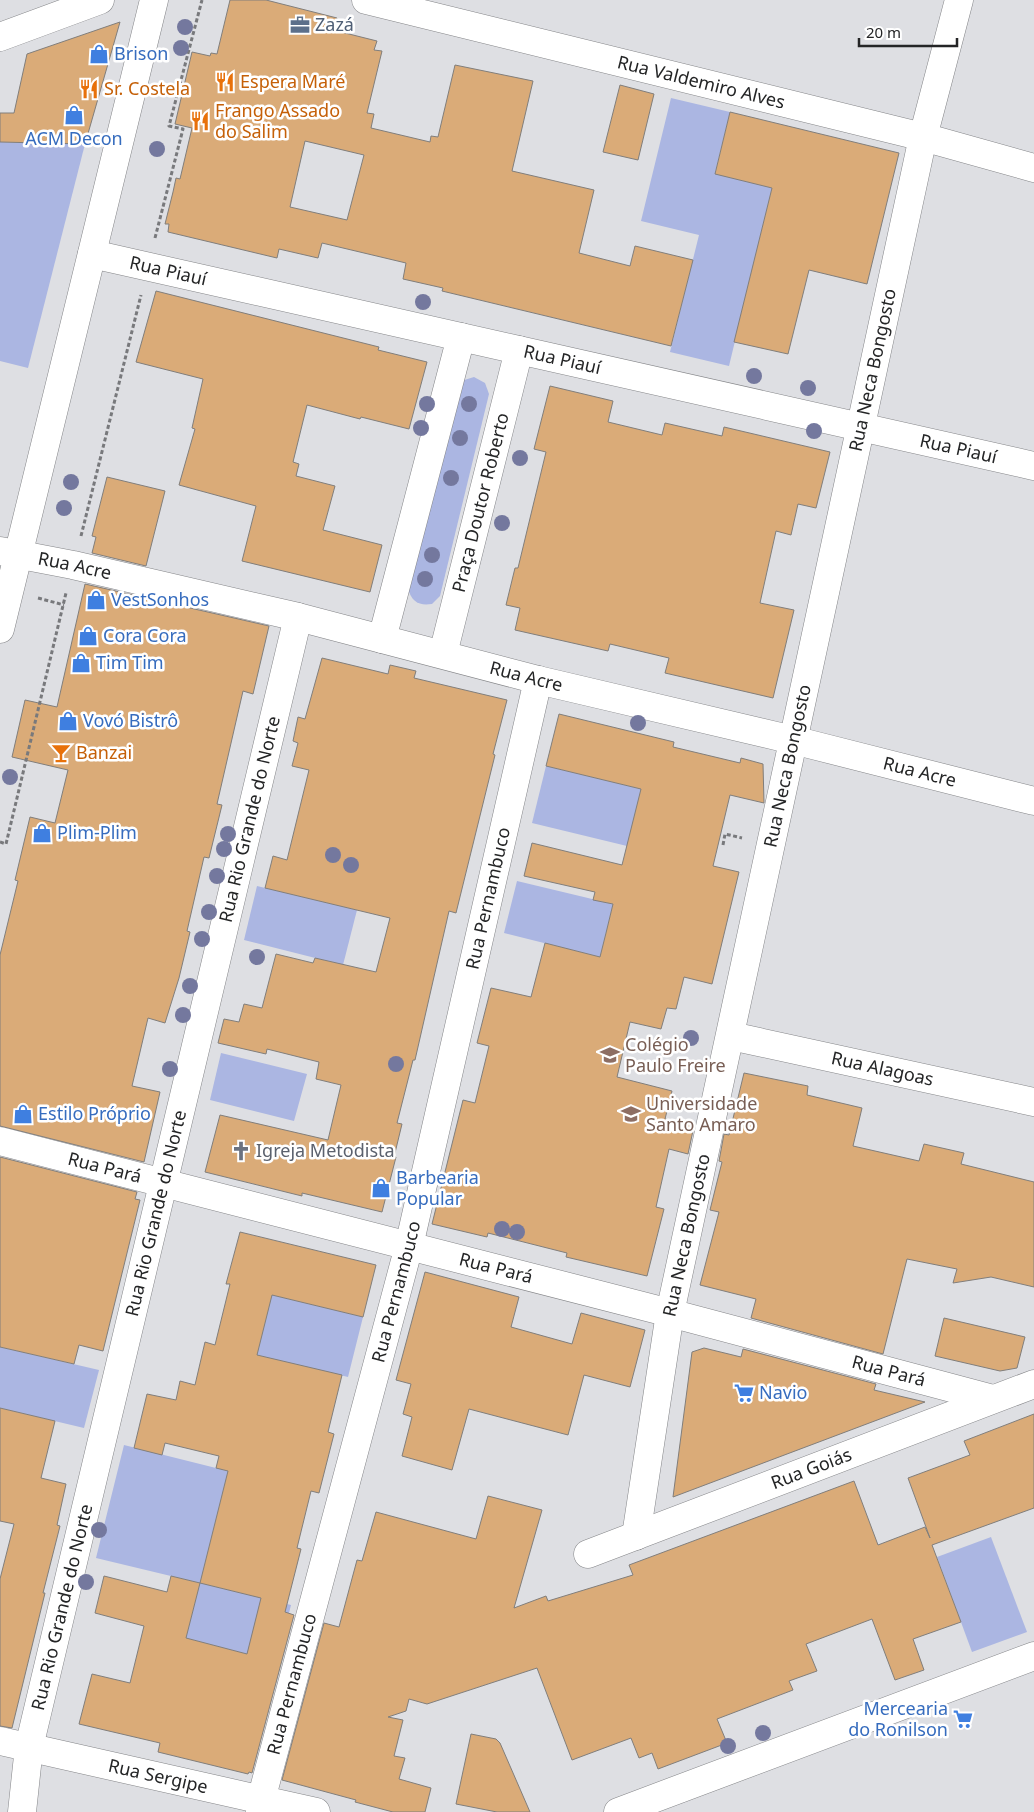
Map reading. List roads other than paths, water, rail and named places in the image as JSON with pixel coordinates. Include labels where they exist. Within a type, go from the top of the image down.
[{"type":"street","points":[[0,37],[100,0]]},
{"type":"street","points":[[0,630],[9,553],[92,254],[154,0]]},
{"type":"street","name":"Rua Valdemiro Alves","points":[[366,0],[923,136],[1034,168]]},
{"type":"street","name":"Rua Neca Bongosto","points":[[636,1536],[670,1313],[923,136],[959,0]]},
{"type":"street","name":"Rua Piauí","points":[[92,254],[1034,466]]},
{"type":"street","points":[[382,638],[460,337]]},
{"type":"street","name":"Praça Doutor Roberto","points":[[443,654],[518,350]]},
{"type":"street","name":"Rua Acre","points":[[9,553],[74,565],[298,617],[538,680],[793,740],[1034,801]]},
{"type":"street","name":"Rua Rio Grande do Norte","points":[[22,1812],[29,1747],[298,617]]},
{"type":"street","name":"Rua Pernambuco","points":[[260,1806],[409,1246],[538,680]]},
{"type":"street","name":"Rua Alagoas","points":[[731,1036],[1034,1102]]},
{"type":"street","name":"Rua Pará","points":[[0,1141],[670,1313],[993,1399]]},
{"type":"street","name":"Rua Goiás","points":[[588,1554],[1034,1384]]},
{"type":"street","points":[[618,1812],[1034,1656]]},
{"type":"street","name":"Rua Sergipe","points":[[0,1741],[260,1806],[316,1812]]},
{"type":"place","name":"Zazá","points":[[300,25]]},
{"type":"place","name":"Brison","points":[[99,54]]},
{"type":"place","name":"Espera Maré","points":[[225,82]]},
{"type":"place","name":"Sr. Costela","points":[[89,89]]},
{"type":"place","name":"ACM Decon","points":[[74,115]]},
{"type":"place","name":"Frango Assado do Salim","points":[[200,121]]},
{"type":"place","name":"VestSonhos","points":[[96,600]]},
{"type":"place","name":"Cora Cora","points":[[88,636]]},
{"type":"place","name":"Tim Tim","points":[[81,663]]},
{"type":"place","name":"Vovó Bistrô","points":[[68,721]]},
{"type":"place","name":"Banzai","points":[[61,753]]},
{"type":"place","name":"Plim-Plim","points":[[42,833]]},
{"type":"place","name":"Colégio Paulo Freire","points":[[610,1055]]},
{"type":"place","name":"Estilo Próprio","points":[[23,1114]]},
{"type":"place","name":"Universidade Santo Amaro","points":[[631,1114]]},
{"type":"place","name":"Igreja Metodista","points":[[241,1151]]},
{"type":"place","name":"Barbearia Popular","points":[[381,1188]]},
{"type":"place","name":"Navio","points":[[744,1393]]},
{"type":"place","name":"Mercearia do Ronilson","points":[[963,1719]]}]
